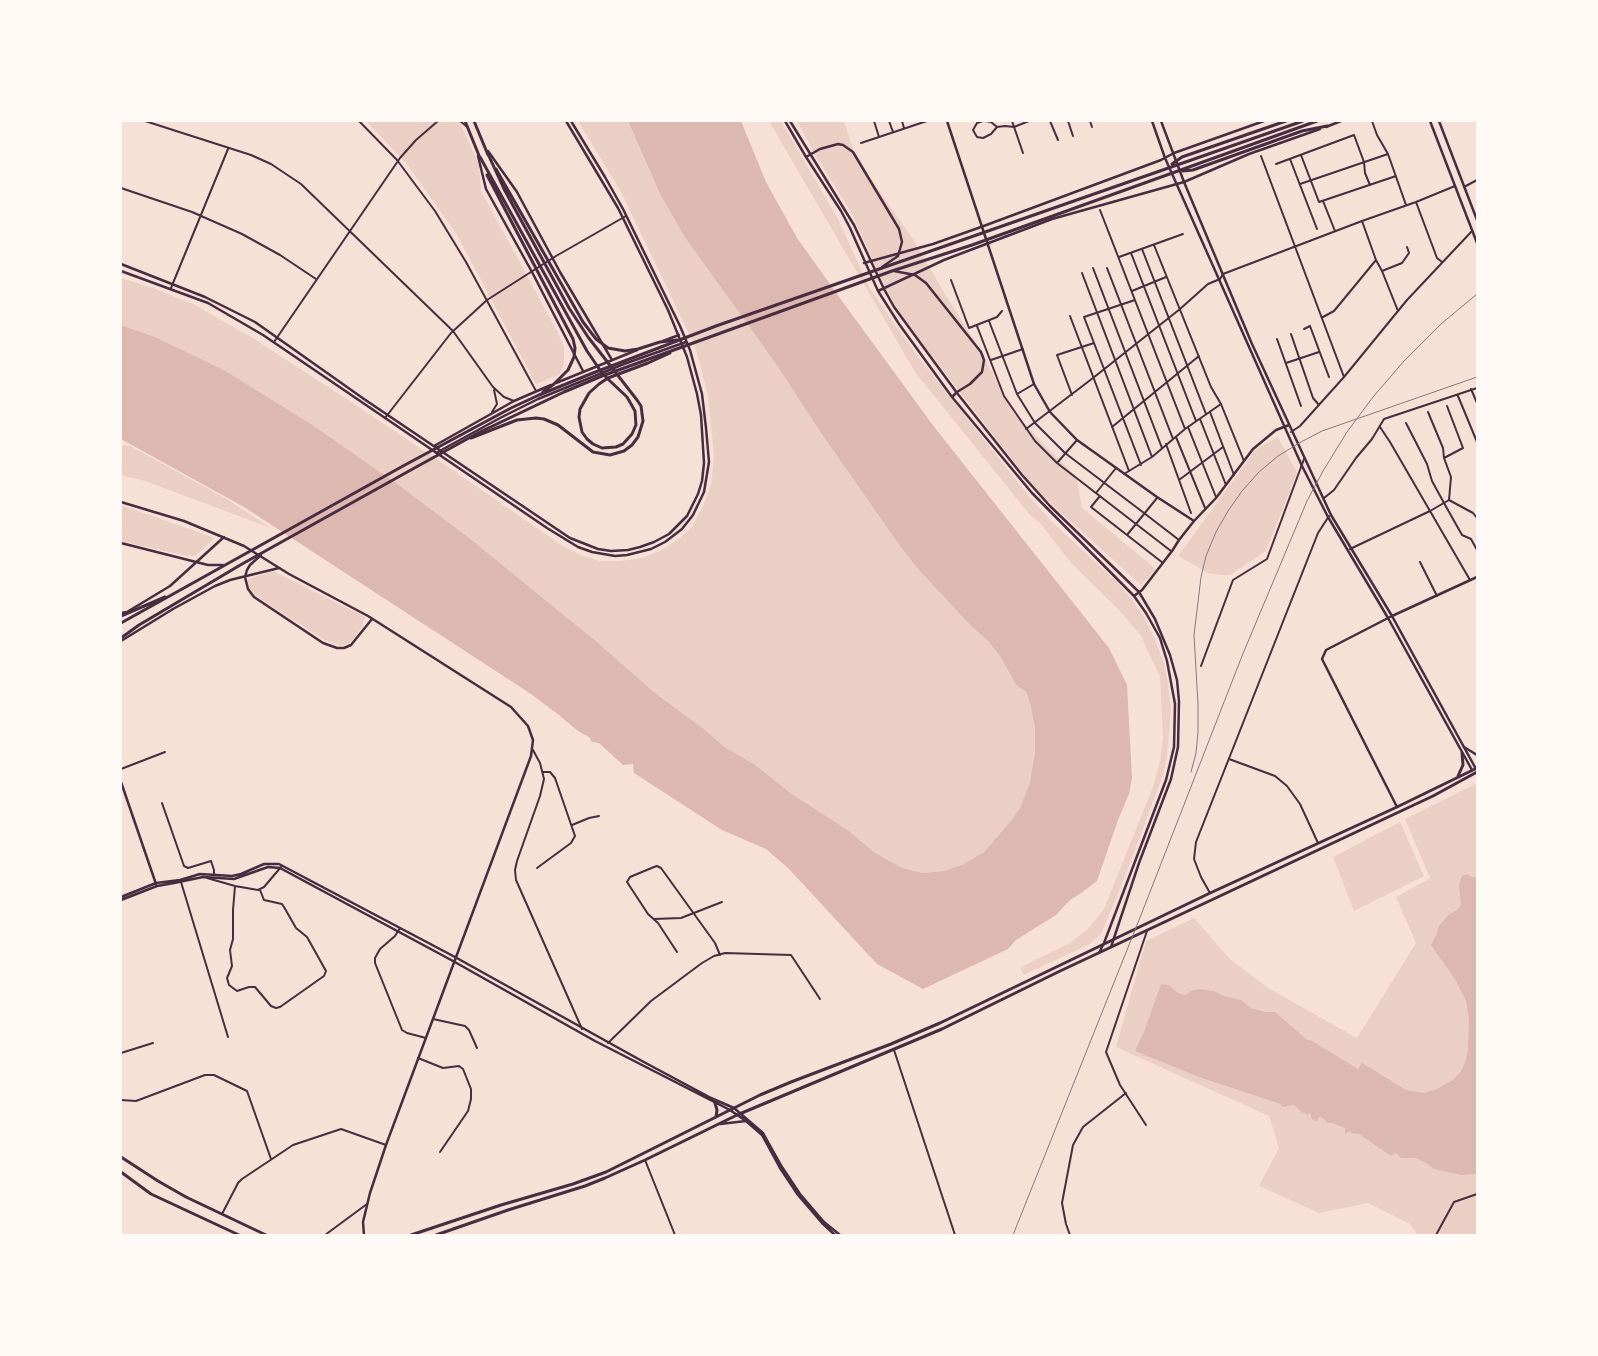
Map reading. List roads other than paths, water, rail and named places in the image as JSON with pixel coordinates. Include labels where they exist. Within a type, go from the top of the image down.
[{"type":"main road","points":[[465,121],[493,187],[570,329],[575,348],[574,357],[568,370],[539,395]]},
{"type":"main road","points":[[1168,167],[1182,157],[1286,121]]},
{"type":"main road","points":[[121,622],[403,466],[539,395],[677,340],[1303,121]]},
{"type":"main road","points":[[121,638],[139,625],[265,552],[468,438],[564,392],[602,376],[892,271],[972,245],[1317,121]]},
{"type":"main road","points":[[468,438],[517,420],[536,418],[558,425],[593,452],[610,455],[624,451],[632,446],[642,429],[643,421],[638,400],[576,320],[488,154],[474,122]]},
{"type":"main road","points":[[1172,173],[1193,170],[1302,131],[1327,126]]},
{"type":"main road","points":[[480,157],[587,351],[602,373],[606,377],[610,381],[627,397],[635,411],[636,425],[632,434],[622,444],[616,447],[602,448],[586,439],[582,432],[579,417],[580,409],[589,393],[599,384],[604,381],[608,378],[653,361],[675,350]]},
{"type":"main road","points":[[517,209],[583,322],[602,345],[615,350],[625,351],[660,342],[677,340]]},
{"type":"main road","points":[[121,615],[199,580]]},
{"type":"main road","points":[[1458,778],[1463,765],[1462,753]]},
{"type":"main road","points":[[411,1235],[606,1172],[790,1082],[891,1044],[940,1023],[1210,892],[1475,770]]},
{"type":"main road","points":[[436,1235],[585,1186],[645,1160],[739,1114],[942,1029],[1433,796],[1475,770]]},
{"type":"main road","points":[[715,1103],[716,1117]]},
{"type":"main road","points":[[121,1157],[158,1181],[266,1235]]},
{"type":"main road","points":[[121,1172],[151,1194],[239,1235]]},
{"type":"street","points":[[146,121],[251,155],[271,164],[301,184],[453,331],[493,387],[504,397],[514,401]]},
{"type":"street","points":[[359,121],[398,161],[436,211],[536,391]]},
{"type":"street","points":[[274,342],[398,161],[416,140],[438,121]]},
{"type":"street","points":[[460,121],[467,126]]},
{"type":"street","points":[[121,264],[205,297],[255,322],[436,453],[578,547],[592,552],[615,556],[651,549],[665,542],[682,529],[699,504],[707,477],[708,462],[702,394],[683,333],[624,216],[566,121]]},
{"type":"street","points":[[121,271],[208,303],[274,342],[441,450],[556,528],[584,544],[611,551],[628,550],[654,542],[669,534],[687,516],[698,494],[704,463],[701,415],[694,380],[679,335],[605,176],[571,121]]},
{"type":"street","points":[[785,121],[850,228],[864,264],[878,291],[899,324],[952,397],[1038,501],[1134,596],[1160,638],[1167,661],[1175,704],[1174,747],[1166,780],[1104,943],[1098,954]]},
{"type":"street","points":[[790,121],[854,225],[894,307],[1022,475],[1050,506],[1140,592],[1162,632],[1177,680],[1179,701],[1178,747],[1171,780],[1139,863],[1115,939],[1110,948]]},
{"type":"street","points":[[874,121],[879,137]]},
{"type":"street","points":[[889,121],[893,132]]},
{"type":"street","points":[[902,121],[904,129]]},
{"type":"street","points":[[861,143],[927,121]]},
{"type":"street","points":[[947,121],[1034,384],[1050,412],[1077,440],[1157,498],[1194,522]]},
{"type":"street","points":[[997,127],[992,122],[984,121],[977,123],[973,130],[976,137],[983,138],[991,134],[997,127],[1014,127],[1028,121]]},
{"type":"street","points":[[1012,121],[1023,153]]},
{"type":"street","points":[[1050,121],[1058,140]]},
{"type":"street","points":[[1068,121],[1073,136]]},
{"type":"street","points":[[1090,121],[1092,127]]},
{"type":"street","points":[[1152,121],[1165,158],[1302,466],[1462,753],[1475,770]]},
{"type":"street","points":[[1161,121],[1184,182],[1223,274],[1291,432],[1323,498],[1329,516],[1392,616],[1475,770]]},
{"type":"street","points":[[864,264],[933,244],[981,227],[1174,153],[1264,121]]},
{"type":"street","points":[[878,291],[944,260],[1052,219],[1184,182],[1248,154],[1341,121]]},
{"type":"street","points":[[1372,121],[1377,135],[1388,154],[1406,205]]},
{"type":"street","points":[[1430,121],[1477,243]]},
{"type":"street","points":[[1439,121],[1477,220]]},
{"type":"street","points":[[1276,164],[1354,136],[1370,185]]},
{"type":"street","points":[[806,157],[820,149],[838,144],[853,152],[899,229],[902,242],[898,256],[881,268]]},
{"type":"street","points":[[484,145],[517,192],[612,360]]},
{"type":"street","points":[[171,288],[228,149]]},
{"type":"street","points":[[477,149],[486,189],[532,272],[583,371]]},
{"type":"street","points":[[1300,184],[1388,154]]},
{"type":"street","points":[[1301,155],[1319,202],[1396,176]]},
{"type":"street","points":[[1261,156],[1344,377]]},
{"type":"street","points":[[1290,159],[1317,229]]},
{"type":"street","points":[[1464,187],[1477,180]]},
{"type":"street","points":[[1026,429],[1159,326],[1208,284],[1220,279],[1223,274],[1456,186]]},
{"type":"street","points":[[121,188],[201,216],[242,234],[280,255],[316,279]]},
{"type":"street","points":[[1323,201],[1335,231]]},
{"type":"street","points":[[1416,202],[1437,258],[1442,262]]},
{"type":"street","points":[[1100,210],[1167,382],[1216,498]]},
{"type":"street","points":[[386,416],[453,331],[487,300],[624,216]]},
{"type":"street","points":[[1362,221],[1398,311]]},
{"type":"street","points":[[1291,432],[1300,426],[1319,405],[1398,311],[1472,230]]},
{"type":"street","points":[[1118,258],[1183,234]]},
{"type":"street","points":[[1154,245],[1211,387],[1221,404],[1244,461]]},
{"type":"street","points":[[1382,271],[1402,263],[1408,253],[1407,247]]},
{"type":"street","points":[[1142,249],[1206,414]]},
{"type":"street","points":[[1131,253],[1196,421]]},
{"type":"street","points":[[1323,318],[1334,311],[1376,260]]},
{"type":"street","points":[[1093,268],[1162,448]]},
{"type":"street","points":[[1107,268],[1173,439]]},
{"type":"street","points":[[892,271],[914,275],[926,283],[981,352],[984,360],[982,372],[970,384],[952,397]]},
{"type":"street","points":[[1082,273],[1152,457]]},
{"type":"street","points":[[1132,291],[1167,277]]},
{"type":"street","points":[[951,280],[969,328],[997,317],[1002,311]]},
{"type":"street","points":[[1135,300],[1084,317],[1141,465]]},
{"type":"street","points":[[1070,316],[1129,471]]},
{"type":"street","points":[[989,321],[1017,394],[1035,423],[1065,453],[1179,540]]},
{"type":"street","points":[[977,326],[1004,396],[1035,441],[1057,463],[1172,552]]},
{"type":"street","points":[[1304,329],[1310,326],[1329,378]]},
{"type":"street","points":[[429,448],[492,412],[536,391],[683,333]]},
{"type":"street","points":[[1291,334],[1313,398],[1319,405]]},
{"type":"street","points":[[1277,339],[1301,406]]},
{"type":"street","points":[[436,453],[538,399],[686,342]]},
{"type":"street","points":[[1072,395],[1057,355],[1094,343]]},
{"type":"street","points":[[991,360],[1023,349]]},
{"type":"street","points":[[1286,363],[1319,352]]},
{"type":"street","points":[[1112,426],[1199,356]]},
{"type":"street","points":[[1017,394],[1034,384]]},
{"type":"street","points":[[492,412],[497,404],[493,387]]},
{"type":"street","points":[[1323,498],[1334,490],[1384,419],[1477,388]]},
{"type":"street","points":[[1472,389],[1477,403]]},
{"type":"street","points":[[1458,395],[1477,442]]},
{"type":"street","points":[[1124,474],[1141,465],[1196,421],[1221,404]]},
{"type":"street","points":[[1444,458],[1463,448],[1447,406]]},
{"type":"street","points":[[1210,412],[1234,475]]},
{"type":"street","points":[[1428,412],[1443,448],[1444,458],[1451,477],[1449,500]]},
{"type":"street","points":[[1200,419],[1226,484]]},
{"type":"street","points":[[1406,423],[1444,503],[1462,535],[1471,539],[1477,550]]},
{"type":"street","points":[[1134,596],[1140,592],[1172,552],[1179,540],[1216,498],[1253,450],[1276,430],[1288,425]]},
{"type":"street","points":[[1380,427],[1470,580]]},
{"type":"street","points":[[1176,437],[1206,510]]},
{"type":"street","points":[[1057,463],[1077,440]]},
{"type":"street","points":[[1166,444],[1191,513]]},
{"type":"street","points":[[1179,480],[1224,447]]},
{"type":"street","points":[[1201,666],[1233,580],[1267,558],[1304,459]]},
{"type":"street","points":[[1096,493],[1116,468]]},
{"type":"street","points":[[1100,496],[1091,507],[1163,563]]},
{"type":"street","points":[[1127,535],[1157,498]]},
{"type":"street","points":[[1350,549],[1449,500]]},
{"type":"street","points":[[1449,500],[1473,513],[1477,518]]},
{"type":"street","points":[[121,502],[184,521],[244,546],[297,579],[372,619],[511,707],[528,726],[532,740],[532,749],[386,1145],[367,1204],[363,1222],[364,1235]]},
{"type":"street","points":[[1210,892],[1201,877],[1194,859],[1196,842],[1318,532],[1329,516]]},
{"type":"street","points":[[121,615],[170,586],[224,537]]},
{"type":"street","points":[[121,543],[208,565],[225,566]]},
{"type":"street","points":[[265,552],[250,565],[245,577],[248,588],[254,597],[316,638],[330,646],[344,648],[356,640],[372,619]]},
{"type":"street","points":[[1420,562],[1438,596]]},
{"type":"street","points":[[121,638],[215,586],[230,580],[280,568]]},
{"type":"street","points":[[1397,807],[1322,659],[1326,650],[1392,616],[1477,577]]},
{"type":"street","points":[[1464,747],[1477,755]]},
{"type":"street","points":[[532,749],[537,756],[544,779],[540,796],[517,860],[516,880],[582,1029]]},
{"type":"street","points":[[121,769],[165,752]]},
{"type":"street","points":[[1229,759],[1275,776],[1287,786],[1300,804],[1318,842]]},
{"type":"street","points":[[537,868],[573,840],[575,833],[554,778],[550,772],[543,772]]},
{"type":"street","points":[[121,782],[156,884]]},
{"type":"street","points":[[162,803],[184,866],[188,868],[211,861],[214,876]]},
{"type":"street","points":[[572,825],[599,816]]},
{"type":"street","points":[[121,899],[156,884],[203,877],[237,875],[268,863],[279,864],[281,867],[455,957],[582,1029],[732,1109],[763,1133],[800,1194],[824,1222],[840,1235]]},
{"type":"street","points":[[677,952],[654,919],[648,914],[627,880],[630,877],[657,866],[661,868],[715,943],[720,955]]},
{"type":"street","points":[[260,890],[281,867]]},
{"type":"street","points":[[180,881],[200,874],[214,876]]},
{"type":"street","points":[[200,874],[203,877],[235,886],[260,890]]},
{"type":"street","points":[[180,881],[228,1037]]},
{"type":"street","points":[[235,886],[232,910],[233,939],[230,950],[232,966],[228,978],[229,985],[237,991],[255,987],[270,1006],[276,1008],[324,976],[326,971],[307,937],[296,928],[282,904],[264,900],[260,890]]},
{"type":"street","points":[[654,919],[681,918],[722,902]]},
{"type":"street","points":[[399,929],[596,1041],[715,1103],[732,1109]]},
{"type":"street","points":[[399,929],[390,941],[380,949],[375,958],[375,963],[402,1030],[426,1038]]},
{"type":"street","points":[[1146,1125],[1126,1093],[1106,1052],[1147,931]]},
{"type":"street","points":[[608,1043],[651,1001],[702,963],[720,955],[737,953],[791,955],[820,999]]},
{"type":"street","points":[[433,1019],[465,1026],[469,1030],[477,1048]]},
{"type":"street","points":[[121,1053],[153,1043]]},
{"type":"street","points":[[894,1050],[955,1235]]},
{"type":"street","points":[[418,1058],[443,1068],[459,1066],[463,1069],[471,1090],[468,1112],[440,1152]]},
{"type":"street","points":[[121,1100],[136,1101],[205,1074],[214,1074],[247,1091],[271,1159]]},
{"type":"street","points":[[1070,1235],[1062,1203],[1072,1146],[1083,1127],[1126,1093]]},
{"type":"street","points":[[739,1114],[764,1137],[780,1168],[798,1195],[835,1235]]},
{"type":"street","points":[[718,1124],[746,1121]]},
{"type":"street","points":[[222,1214],[242,1179],[293,1145],[341,1129],[386,1145]]},
{"type":"street","points":[[645,1160],[675,1235]]},
{"type":"street","points":[[1436,1235],[1454,1202],[1477,1194]]},
{"type":"street","points":[[325,1235],[367,1204]]},
{"type":"railway","points":[[1013,1235],[1242,656],[1307,501],[1347,432],[1373,397],[1404,361],[1441,324],[1477,294]]},
{"type":"railway","points":[[1191,772],[1196,753],[1198,732],[1194,635],[1201,577],[1206,556],[1216,532],[1242,491],[1259,472],[1278,456],[1322,431],[1477,377]]}]
